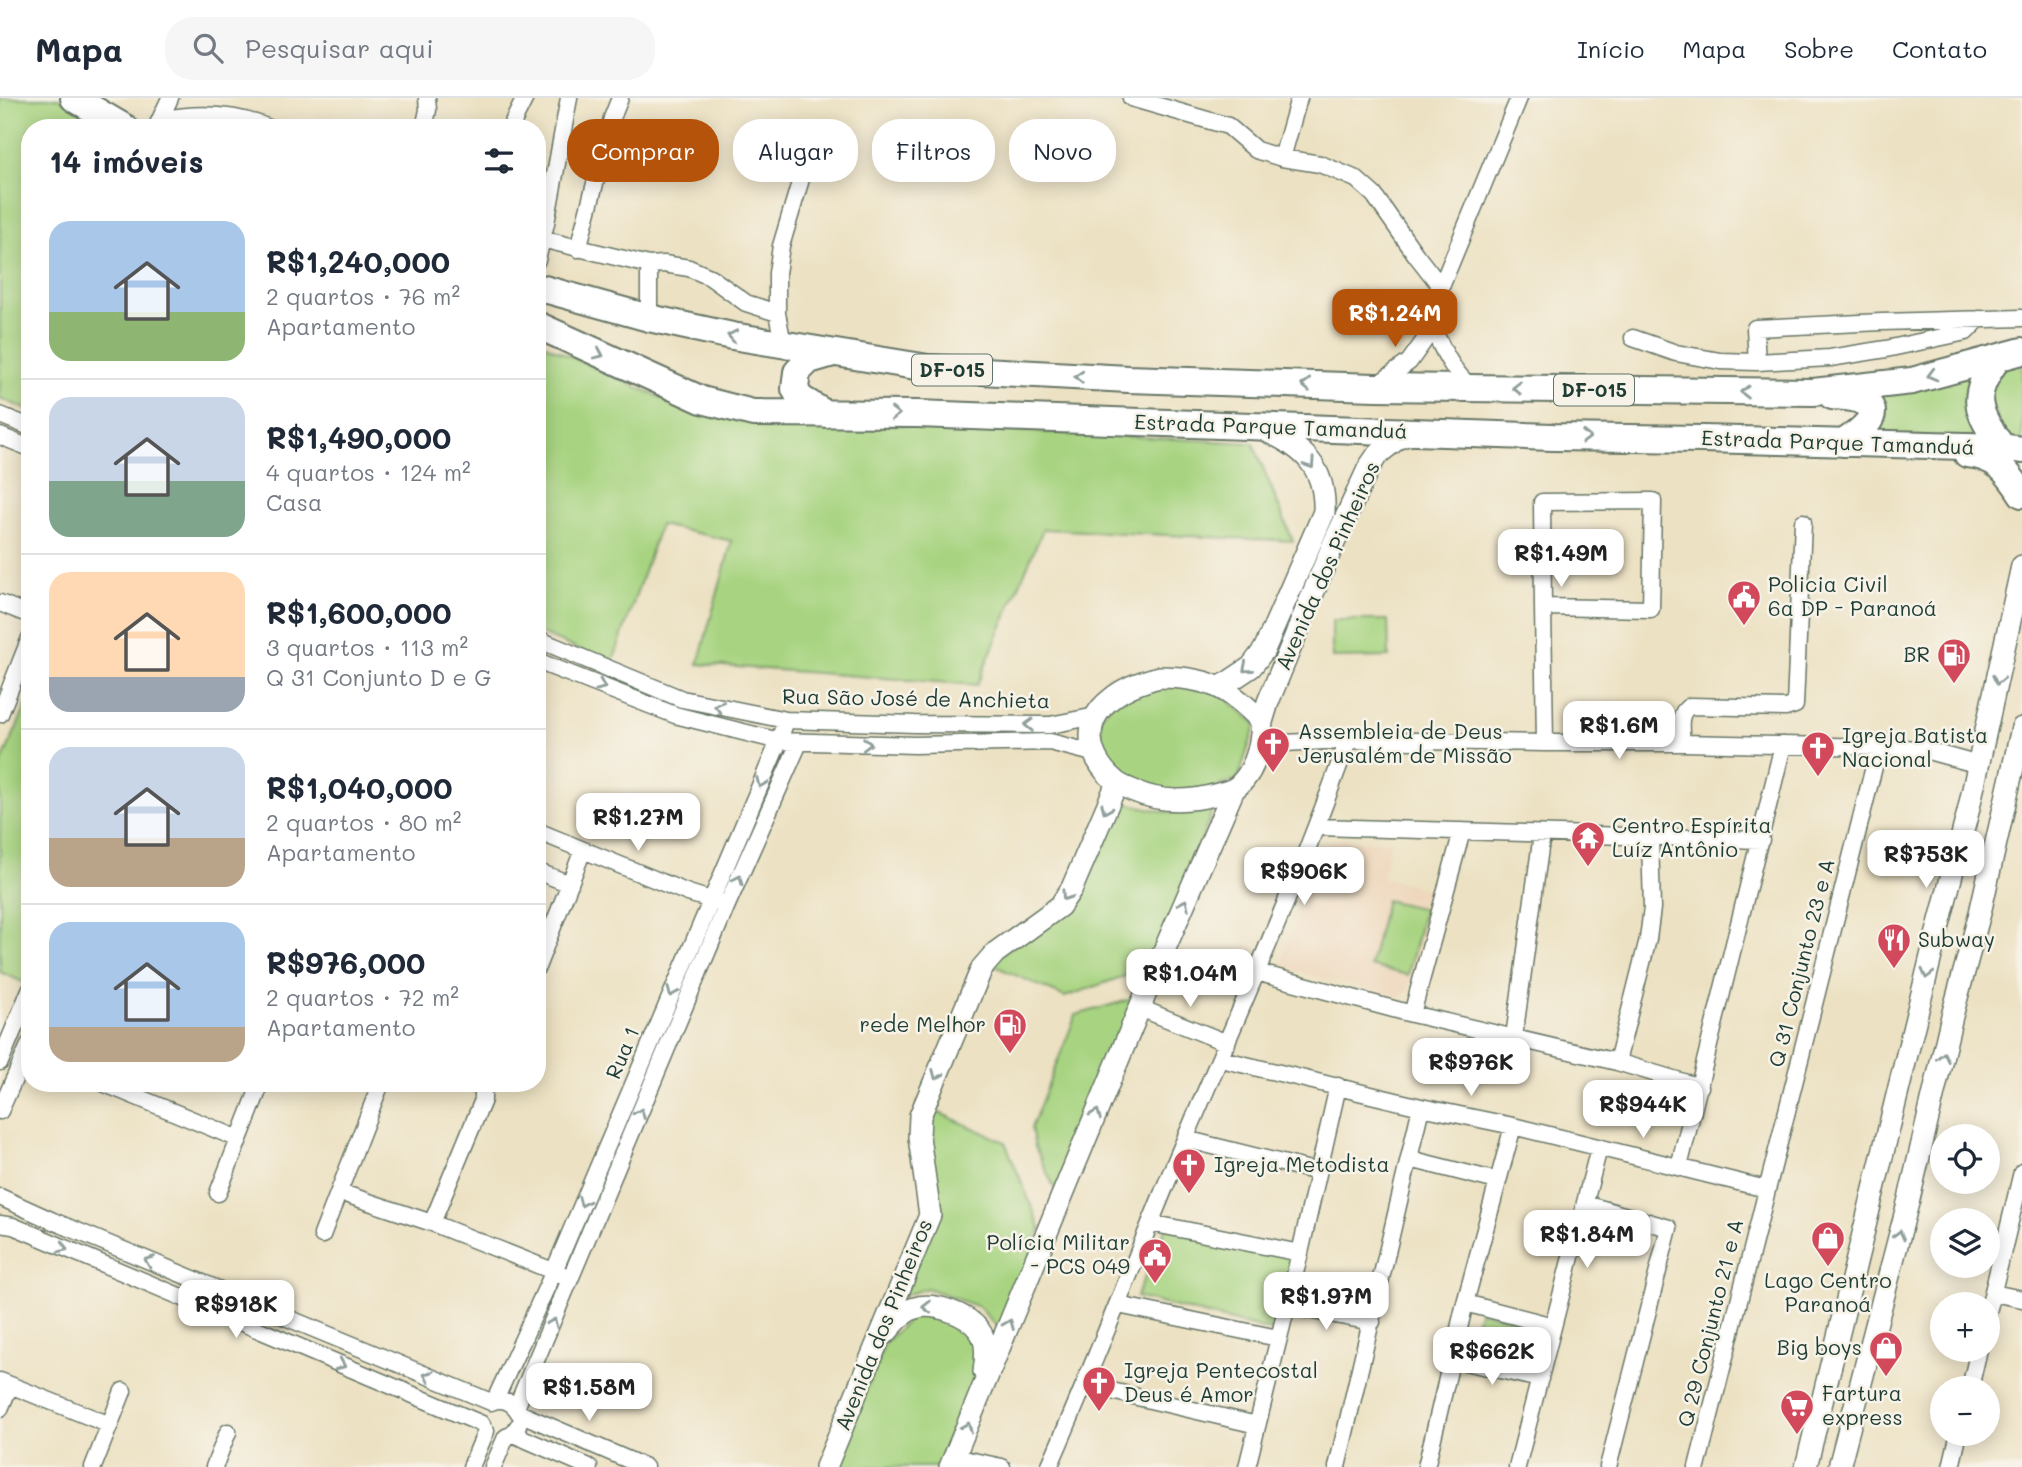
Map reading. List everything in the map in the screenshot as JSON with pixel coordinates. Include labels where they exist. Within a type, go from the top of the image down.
[{"type":"main road","points":[[74,98],[110,119]]},
{"type":"main road","name":"Estrada Parque Tamanduá","points":[[546,289],[649,318],[732,336],[928,368],[1128,379],[1375,387],[1813,392],[1912,381],[2010,354]]},
{"type":"main road","name":"Estrada Parque Tamanduá","points":[[546,330],[702,400],[753,412],[931,415],[1553,437],[2012,449]]},
{"type":"main road","points":[[827,414],[800,398],[795,389],[797,372],[809,360],[833,353]]},
{"type":"main road","points":[[2010,354],[1988,372],[1980,389],[1979,410],[1986,425],[2012,449]]},
{"type":"main road","points":[[1813,392],[1862,401],[1869,406],[1872,414],[1870,420],[1847,443]]},
{"type":"main road","points":[[1847,443],[1868,448],[1975,455],[2000,465],[2022,494]]},
{"type":"street","points":[[160,119],[170,98]]},
{"type":"street","points":[[426,119],[427,98]]},
{"type":"street","points":[[514,119],[525,98]]},
{"type":"street","points":[[546,210],[569,98]]},
{"type":"street","points":[[578,249],[612,118],[620,98]]},
{"type":"street","points":[[1131,98],[1228,126],[1256,149],[1282,158],[1320,164],[1356,179],[1374,195],[1441,287]]},
{"type":"street","points":[[1282,158],[1299,98]]},
{"type":"street","points":[[1375,387],[1409,362],[1424,341],[1441,287],[1519,98]]},
{"type":"street","points":[[174,119],[186,115],[216,114],[242,119]]},
{"type":"street","points":[[783,344],[778,313],[777,273],[781,246],[800,182]]},
{"type":"street","points":[[546,241],[649,265],[664,264],[689,268],[710,277],[746,303],[778,313]]},
{"type":"street","points":[[649,265],[649,318]]},
{"type":"street","points":[[1757,362],[1755,328],[1882,321],[2022,318]]},
{"type":"street","points":[[1633,338],[1676,353],[1720,361],[1830,358],[1966,332],[1979,319]]},
{"type":"street","points":[[1882,321],[1886,349]]},
{"type":"street","points":[[1430,322],[1461,379],[1472,388]]},
{"type":"street","points":[[0,415],[21,423]]},
{"type":"street","name":"Avenida dos Pinheiros","points":[[1221,687],[1251,667],[1264,650],[1324,512],[1325,493],[1311,461],[1288,441],[1256,426]]},
{"type":"street","name":"Avenida dos Pinheiros","points":[[1261,733],[1268,702],[1369,467],[1378,454],[1401,437],[1420,432]]},
{"type":"street","points":[[0,436],[21,444]]},
{"type":"street","points":[[2012,449],[2022,465]]},
{"type":"street","points":[[1543,607],[1650,609],[1653,501],[1542,502],[1543,607],[1545,743]]},
{"type":"street","points":[[1682,743],[1682,715],[1690,706],[1786,708],[1795,705],[1803,522]]},
{"type":"street","points":[[1806,1467],[1885,1139],[2015,633],[2022,566]]},
{"type":"street","points":[[0,603],[21,611]]},
{"type":"street","name":"Rua São José de Anchieta","points":[[546,643],[682,699],[786,720],[1050,725],[1096,716]]},
{"type":"street","points":[[0,714],[21,661]]},
{"type":"street","name":"Rua São José de Anchieta","points":[[546,665],[675,715],[779,741],[915,745],[1050,742],[1093,752]]},
{"type":"street","points":[[1181,677],[1221,687],[1242,702],[1261,733],[1253,765],[1234,789],[1195,800],[1175,801],[1146,796],[1117,783],[1100,766],[1093,752],[1090,734],[1096,716],[1111,699],[1140,682],[1150,680],[1181,677]]},
{"type":"street","name":"Rua 1","points":[[493,1467],[520,1421],[518,1411],[719,902],[786,720]]},
{"type":"street","points":[[1839,1467],[1980,913],[2022,728]]},
{"type":"street","points":[[1261,733],[1348,740],[1879,747],[1921,749],[1979,765]]},
{"type":"street","points":[[1049,1467],[1086,1385],[1150,1223],[1318,827],[1348,740]]},
{"type":"street","name":"Rua 1","points":[[471,1467],[484,1428],[482,1412],[493,1401],[719,902],[799,743]]},
{"type":"street","points":[[1679,1167],[1783,745]]},
{"type":"street","name":"Q 31 Conjunto 23 e A","points":[[1766,1189],[1879,747]]},
{"type":"street","name":"Avenida dos Pinheiros","points":[[826,1467],[930,1215],[919,1137],[920,1116],[982,968],[995,953],[1060,906],[1072,888],[1117,783]]},
{"type":"street","points":[[1002,1467],[952,1462],[1234,789]]},
{"type":"street","points":[[1318,827],[1760,840]]},
{"type":"street","points":[[1412,1014],[1462,831]]},
{"type":"street","points":[[1514,1037],[1542,834]]},
{"type":"street","points":[[546,835],[688,893],[719,902]]},
{"type":"street","points":[[1617,1062],[1652,908],[1650,837]]},
{"type":"street","points":[[546,937],[583,850]]},
{"type":"street","points":[[546,875],[570,884]]},
{"type":"street","points":[[1256,972],[1412,1014],[1617,1062],[1700,1087]]},
{"type":"street","points":[[1140,1008],[1224,1051],[1338,1086],[1766,1189]]},
{"type":"street","points":[[0,1062],[4,1044],[21,1009]]},
{"type":"street","points":[[4,1044],[21,1048]]},
{"type":"street","points":[[0,1111],[21,1065]]},
{"type":"street","points":[[1900,1084],[1904,1099],[1912,1104],[1920,1103],[1935,1094]]},
{"type":"street","points":[[1247,1467],[1338,1086]]},
{"type":"street","points":[[141,1092],[239,1139]]},
{"type":"street","points":[[218,1193],[257,1092]]},
{"type":"street","points":[[322,1235],[377,1092]]},
{"type":"street","points":[[432,1223],[483,1100],[483,1092]]},
{"type":"street","points":[[1337,1467],[1421,1107]]},
{"type":"street","points":[[1426,1467],[1465,1303],[1513,1126]]},
{"type":"street","points":[[1885,1139],[1897,1128],[1907,1127],[1920,1147]]},
{"type":"street","points":[[1185,1139],[1318,1172]]},
{"type":"street","points":[[1517,1467],[1599,1148]]},
{"type":"street","points":[[1410,1159],[1497,1181]]},
{"type":"street","points":[[1993,1292],[2018,1210],[2022,1172]]},
{"type":"street","name":"Q 29 Conjunto 21 e A","points":[[1697,1467],[1766,1189]]},
{"type":"street","points":[[338,1192],[432,1223],[571,1278]]},
{"type":"street","points":[[0,1197],[493,1401],[503,1400],[518,1411],[645,1467]]},
{"type":"street","points":[[1585,1205],[1669,1228],[1608,1467]]},
{"type":"street","points":[[1150,1223],[1300,1253]]},
{"type":"street","points":[[0,1224],[13,1226],[484,1428],[492,1436],[509,1436],[589,1467]]},
{"type":"street","points":[[2000,1294],[2022,1299]]},
{"type":"street","points":[[1465,1303],[1553,1326]]},
{"type":"street","points":[[1118,1305],[1278,1338]]},
{"type":"street","points":[[1287,1306],[1372,1322]]},
{"type":"street","points":[[880,1340],[901,1316],[915,1307],[941,1307],[954,1312],[980,1330],[986,1351],[983,1387]]},
{"type":"street","points":[[1452,1359],[1540,1379]]},
{"type":"street","points":[[0,1409],[5,1383],[110,1425]]},
{"type":"street","points":[[1086,1385],[1257,1424]]},
{"type":"street","points":[[93,1467],[123,1391]]},
{"type":"street","points":[[214,1467],[228,1432]]},
{"type":"street","points":[[1951,1467],[1956,1446]]},
{"type":"shaded area","points":[[1391,841],[1382,877],[1433,891],[1408,991],[1398,997],[1283,966],[1283,956],[1320,852],[1328,843]]},
{"type":"green space","points":[[0,98],[59,98],[97,119],[21,119],[21,407],[0,398]]},
{"type":"green space","points":[[546,345],[696,414],[1253,443],[1293,541],[1043,529],[977,685],[698,664],[732,541],[660,525],[615,656],[605,661],[546,636]]},
{"type":"green space","points":[[2022,356],[2022,447],[2007,444],[1985,388],[1992,374]]},
{"type":"green space","points":[[1984,372],[1990,439],[1877,435],[1886,411],[1885,406],[1869,393]]},
{"type":"green space","points":[[1332,620],[1388,620],[1389,657],[1332,658]]},
{"type":"green space","points":[[1160,683],[1218,692],[1256,724],[1238,779],[1195,795],[1148,790],[1103,764],[1100,717],[1115,701]]},
{"type":"green space","points":[[21,718],[21,981],[0,972],[0,766]]},
{"type":"green space","points":[[1112,800],[1170,813],[1216,801],[1153,966],[1065,997],[988,963],[1082,898]]},
{"type":"green space","points":[[1386,900],[1424,909],[1408,975],[1370,966]]},
{"type":"green space","points":[[1143,997],[1060,1200],[1035,1147],[1031,1128],[1076,1015]]},
{"type":"green space","points":[[917,1103],[1005,1142],[1041,1229],[1000,1330],[979,1307],[927,1288],[899,1297],[933,1223]]},
{"type":"green space","points":[[1166,1227],[1295,1255],[1276,1332],[1136,1297]]},
{"type":"green space","points":[[1479,1311],[1542,1326],[1531,1372],[1469,1356]]},
{"type":"green space","points":[[914,1314],[938,1314],[975,1333],[976,1385],[943,1467],[834,1467],[885,1343]]},
{"type":"place","name":"Policia Civil 6a DP - Paranoá","points":[[1744,627]]},
{"type":"place","name":"BR","points":[[1954,685]]},
{"type":"place","name":"Assembleia de Deus Jerusalém de Missão","points":[[1273,774]]},
{"type":"place","name":"Igreja Batista Nacional","points":[[1818,778]]},
{"type":"place","name":"Centro Espírita Luíz Antônio","points":[[1588,868]]},
{"type":"place","name":"Subway","points":[[1894,970]]},
{"type":"place","name":"rede Melhor","points":[[1010,1055]]},
{"type":"place","name":"Igreja Metodista","points":[[1189,1195]]},
{"type":"place","name":"Lago Centro Paranoá","points":[[1828,1268]]},
{"type":"place","name":"Polícia Militar - PCS 049","points":[[1155,1285]]},
{"type":"place","name":"Big boys","points":[[1886,1378]]},
{"type":"place","name":"Igreja Pentecostal Deus é Amor","points":[[1099,1413]]},
{"type":"place","name":"Fartura express","points":[[1797,1436]]}]
